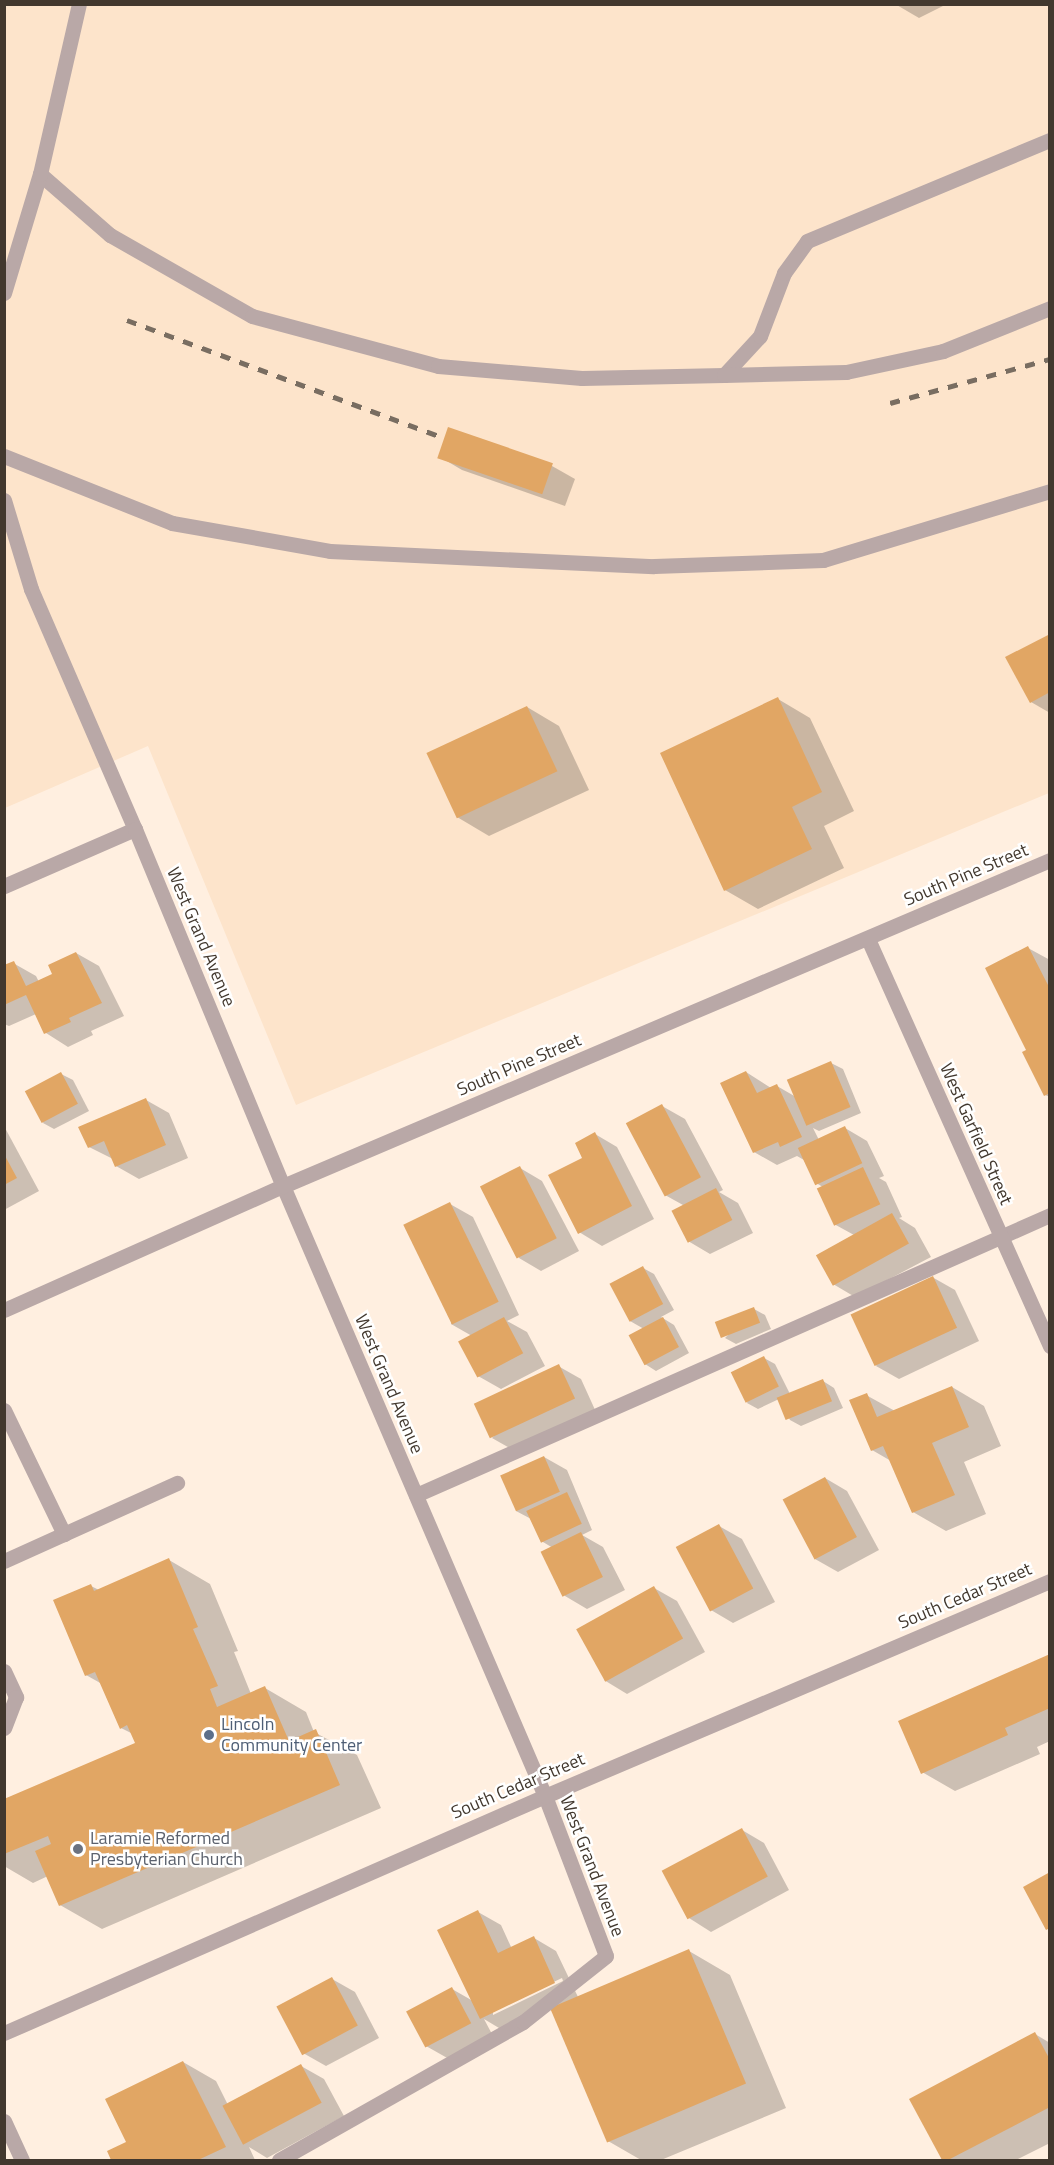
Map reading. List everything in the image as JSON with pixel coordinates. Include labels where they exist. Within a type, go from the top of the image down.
[{"type":"street","points":[[4,293],[40,174],[79,4]]},
{"type":"street","points":[[724,375],[760,336],[784,273],[807,241],[1050,140]]},
{"type":"street","points":[[40,174],[110,236],[252,316],[438,366],[582,378],[846,372],[943,351],[1050,308]]},
{"type":"street","points":[[4,456],[172,523],[330,551],[654,566],[824,560],[1050,491]]},
{"type":"street","name":"West Grand Avenue","points":[[4,500],[32,589],[135,829],[283,1186],[544,1796],[606,1956],[523,2022],[279,2160]]},
{"type":"street","points":[[4,886],[135,829]]},
{"type":"street","name":"South Pine Street","points":[[4,1310],[283,1186],[1050,860]]},
{"type":"street","name":"West Garfield Street","points":[[868,939],[1050,1346]]},
{"type":"street","points":[[416,1495],[1000,1235],[1050,1215]]},
{"type":"street","points":[[4,1410],[63,1534]]},
{"type":"street","points":[[4,1561],[177,1483]]},
{"type":"street","name":"South Cedar Street","points":[[4,2033],[544,1796],[1050,1581]]},
{"type":"street","points":[[4,1671],[16,1697],[4,1728]]},
{"type":"street","points":[[4,2121],[22,2160]]},
{"type":"shaded area","points":[[5,5],[1049,5],[1049,793],[296,1105],[148,746],[5,808]]},
{"type":"building","points":[[448,427],[553,463],[542,494],[437,458]]},
{"type":"building","points":[[1050,634],[1050,692],[1030,703],[1005,657]]},
{"type":"building","points":[[778,697],[822,792],[792,807],[812,849],[724,891],[660,753]]},
{"type":"building","points":[[527,706],[557,771],[457,818],[426,753]]},
{"type":"building","points":[[1028,946],[1050,989],[1050,1093],[1044,1096],[1022,1052],[1026,1050],[985,968]]},
{"type":"building","points":[[76,952],[102,1003],[69,1018],[71,1022],[44,1034],[26,995],[4,1005],[4,965],[14,961],[26,986],[52,974],[48,965]]},
{"type":"building","points":[[831,1061],[851,1107],[806,1126],[787,1080]]},
{"type":"building","points":[[746,1071],[757,1093],[777,1084],[802,1137],[780,1147],[778,1142],[753,1153],[720,1083]]},
{"type":"building","points":[[61,1072],[78,1104],[42,1123],[25,1091]]},
{"type":"building","points":[[146,1098],[166,1145],[115,1167],[104,1141],[88,1148],[78,1127]]},
{"type":"building","points":[[662,1104],[701,1177],[665,1197],[626,1123]]},
{"type":"building","points":[[845,1126],[862,1163],[815,1185],[798,1148]]},
{"type":"building","points":[[595,1132],[632,1206],[578,1234],[548,1175],[582,1158],[575,1143]]},
{"type":"building","points":[[4,1154],[17,1178],[4,1185]]},
{"type":"building","points":[[520,1166],[557,1238],[517,1259],[480,1186]]},
{"type":"building","points":[[863,1167],[880,1204],[834,1226],[817,1189]]},
{"type":"building","points":[[716,1188],[732,1220],[688,1243],[671,1211]]},
{"type":"building","points":[[450,1202],[499,1302],[452,1325],[403,1225]]},
{"type":"building","points":[[892,1213],[909,1244],[833,1286],[816,1255]]},
{"type":"building","points":[[643,1266],[663,1304],[630,1322],[609,1284]]},
{"type":"building","points":[[933,1276],[957,1328],[875,1366],[851,1314]]},
{"type":"building","points":[[754,1307],[760,1323],[721,1338],[715,1322]]},
{"type":"building","points":[[504,1317],[523,1353],[477,1378],[458,1341]]},
{"type":"building","points":[[663,1317],[679,1347],[645,1365],[629,1335]]},
{"type":"building","points":[[764,1356],[779,1387],[746,1403],[731,1372]]},
{"type":"building","points":[[559,1364],[575,1398],[490,1438],[474,1404]]},
{"type":"building","points":[[823,1379],[832,1401],[786,1420],[777,1398]]},
{"type":"building","points":[[952,1386],[969,1427],[932,1443],[955,1495],[912,1513],[883,1446],[871,1451],[849,1400],[867,1393],[877,1417]]},
{"type":"building","points":[[544,1456],[560,1492],[516,1511],[500,1476]]},
{"type":"building","points":[[825,1477],[857,1537],[815,1560],[783,1500]]},
{"type":"building","points":[[567,1492],[582,1524],[541,1543],[526,1511]]},
{"type":"building","points":[[719,1524],[753,1588],[710,1611],[676,1547]]},
{"type":"building","points":[[581,1532],[603,1577],[562,1597],[541,1552]]},
{"type":"building","name":"Lincoln Community Center","points":[[169,1558],[198,1627],[193,1629],[218,1686],[210,1689],[217,1707],[265,1686],[289,1741],[316,1729],[340,1785],[59,1906],[35,1851],[51,1844],[48,1836],[4,1854],[4,1799],[135,1743],[127,1725],[120,1729],[95,1672],[85,1676],[53,1600],[91,1584],[94,1591]]},
{"type":"building","points":[[654,1586],[683,1638],[605,1682],[576,1629]]},
{"type":"building","points":[[1050,1654],[1050,1708],[1005,1728],[1008,1735],[921,1774],[898,1721]]},
{"type":"building","points":[[742,1828],[768,1877],[687,1919],[662,1871]]},
{"type":"building","points":[[1050,1872],[1050,1928],[1046,1930],[1023,1887]]},
{"type":"building","points":[[478,1910],[498,1953],[534,1936],[555,1983],[480,2019],[437,1930]]},
{"type":"building","points":[[689,1949],[746,2083],[607,2142],[550,2008]]},
{"type":"building","points":[[332,1977],[358,2026],[302,2055],[276,2007]]},
{"type":"building","points":[[452,1987],[471,2023],[425,2048],[406,2011]]},
{"type":"building","points":[[1035,2032],[1050,2060],[1050,2107],[948,2160],[942,2160],[909,2099]]},
{"type":"building","points":[[183,2061],[226,2147],[198,2160],[111,2160],[107,2151],[126,2142],[105,2099]]},
{"type":"building","points":[[301,2064],[322,2103],[243,2145],[222,2106]]},
{"type":"railway","points":[[127,320],[445,438]]},
{"type":"railway","points":[[890,403],[1050,359]]},
{"type":"place","name":"Lincoln Community Center","points":[[209,1735]]},
{"type":"place","name":"Laramie Reformed Presbyterian Church","points":[[78,1849]]}]
